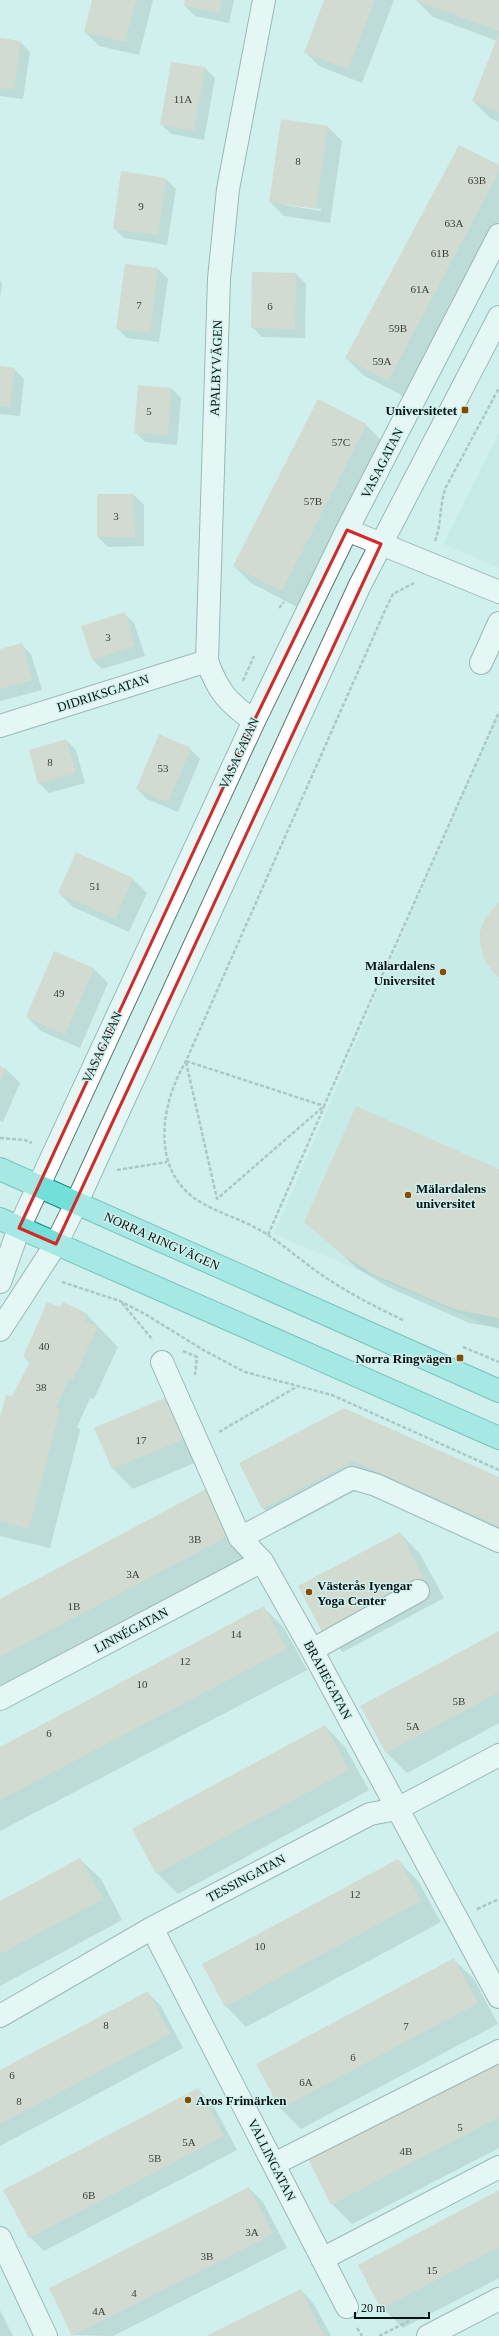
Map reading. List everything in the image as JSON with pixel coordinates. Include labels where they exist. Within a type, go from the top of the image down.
[{"type":"main road","name":"NORRA RINGVÄGEN","points":[[0,1169],[499,1391]]},
{"type":"main road","points":[[9,1224],[499,1438]]},
{"type":"street","name":"APALBYVÄGEN","points":[[254,721],[235,707],[216,686],[207,660],[219,279],[228,188],[264,0]]},
{"type":"street","name":"VASAGATAN","points":[[0,1282],[9,1224],[38,1186],[254,721],[347,530],[499,235]]},
{"type":"street","points":[[0,1330],[56,1244],[76,1204],[357,592],[499,317]]},
{"type":"street","points":[[347,530],[499,592]]},
{"type":"street","points":[[481,663],[499,623]]},
{"type":"street","name":"DIDRIKSGATAN","points":[[0,726],[207,660]]},
{"type":"street","name":"BRAHEGATAN","points":[[162,1362],[240,1538],[262,1561],[312,1650],[499,1997]]},
{"type":"street","points":[[240,1538],[352,1478],[376,1485],[499,1541]]},
{"type":"street","name":"LINNÉGATAN","points":[[0,1699],[262,1561]]},
{"type":"street","points":[[312,1650],[418,1591]]},
{"type":"street","name":"TESSINGATAN","points":[[0,2016],[152,1928],[370,1814],[397,1809],[499,1755]]},
{"type":"street","name":"VALLINGATAN","points":[[152,1928],[347,2307]]},
{"type":"street","points":[[274,2164],[499,2051]]},
{"type":"street","points":[[322,2259],[499,2167]]},
{"type":"street","points":[[0,2238],[46,2336]]},
{"type":"street","points":[[428,2336],[499,2299]]},
{"type":"path","points":[[407,1322],[375,1307],[318,1272],[252,1225],[202,1203],[181,1187],[174,1178],[167,1162],[164,1140],[165,1122],[172,1087],[186,1061],[387,606],[393,594],[415,582],[426,563],[437,537],[441,520],[441,501],[446,487],[499,388]]},
{"type":"path","points":[[268,1235],[499,712]]},
{"type":"path","points":[[186,1061],[324,1106]]},
{"type":"path","points":[[186,1061],[217,1199],[324,1106]]},
{"type":"path","points":[[0,1138],[25,1140]]},
{"type":"path","points":[[62,1282],[120,1301],[145,1314],[205,1351],[245,1372],[332,1394],[499,1470]]},
{"type":"path","points":[[120,1301],[152,1336],[162,1362]]},
{"type":"path","points":[[455,1343],[499,1362]]},
{"type":"path","points":[[212,1436],[298,1386]]},
{"type":"highlighted area","points":[[347,530],[381,544],[56,1244],[19,1228],[254,721]]},
{"type":"shaded area","points":[[499,432],[499,568],[443,544]]},
{"type":"shaded area","name":"Mälardalens Universitet","points":[[499,709],[499,1330],[274,1234]]},
{"type":"building","points":[[92,0],[136,0],[125,42],[84,32]]},
{"type":"building","points":[[185,0],[222,0],[219,13],[184,6]]},
{"type":"building","points":[[324,0],[375,0],[348,69],[304,53]]},
{"type":"building","points":[[414,0],[499,0],[499,31]]},
{"type":"building","points":[[499,33],[499,112],[472,101]]},
{"type":"building","points":[[0,38],[21,41],[14,90],[0,88]]},
{"type":"building","points":[[171,62],[205,67],[194,131],[160,125]]},
{"type":"building","points":[[281,119],[328,126],[316,209],[269,202]]},
{"type":"building","points":[[459,145],[499,165],[499,172],[388,381],[345,358]]},
{"type":"building","points":[[121,171],[166,178],[158,235],[113,229]]},
{"type":"building","points":[[125,264],[158,268],[150,333],[116,329]]},
{"type":"building","points":[[252,272],[296,273],[295,329],[251,328]]},
{"type":"building","points":[[0,366],[15,368],[10,407],[0,406]]},
{"type":"building","points":[[138,385],[171,388],[168,435],[134,433]]},
{"type":"building","points":[[318,399],[367,424],[282,591],[233,566]]},
{"type":"building","points":[[97,494],[134,494],[135,537],[97,537]]},
{"type":"building","points":[[125,612],[135,646],[92,660],[81,626]]},
{"type":"building","points":[[22,643],[32,680],[0,689],[0,649]]},
{"type":"building","points":[[159,734],[191,748],[168,803],[136,789]]},
{"type":"building","points":[[66,739],[76,773],[38,784],[29,750]]},
{"type":"building","points":[[76,852],[133,878],[115,919],[58,893]]},
{"type":"building","points":[[499,902],[499,977],[497,977],[484,960],[480,942],[480,931],[485,918]]},
{"type":"building","points":[[54,951],[94,968],[65,1035],[26,1017]]},
{"type":"building","points":[[0,1066],[6,1069],[0,1083]]},
{"type":"building","name":"Mälardalens universitet","points":[[356,1106],[499,1169],[499,1318],[454,1309],[373,1274],[343,1255],[304,1222]]},
{"type":"building","points":[[47,1302],[60,1307],[63,1302],[88,1314],[84,1321],[98,1326],[73,1380],[69,1378],[56,1408],[60,1409],[29,1529],[0,1521],[0,1417],[6,1395],[12,1396],[31,1360],[23,1357]]},
{"type":"building","points":[[169,1396],[187,1438],[112,1469],[94,1428]]},
{"type":"building","points":[[344,1408],[499,1477],[499,1526],[353,1461],[262,1509],[239,1463]]},
{"type":"building","points":[[206,1489],[230,1535],[0,1657],[0,1599]]},
{"type":"building","points":[[400,1532],[424,1578],[322,1632],[298,1586]]},
{"type":"building","points":[[264,1606],[287,1649],[0,1800],[0,1747]]},
{"type":"building","points":[[499,1631],[499,1692],[386,1753],[360,1706]]},
{"type":"building","points":[[325,1725],[349,1770],[156,1874],[132,1829]]},
{"type":"building","points":[[80,1858],[103,1899],[0,1954],[0,1901]]},
{"type":"building","points":[[398,1859],[421,1901],[225,2007],[202,1964]]},
{"type":"building","points":[[454,1958],[478,2003],[280,2109],[256,2064]]},
{"type":"building","points":[[148,1991],[170,2034],[0,2124],[0,2070]]},
{"type":"building","points":[[499,2060],[499,2117],[331,2205],[308,2159]]},
{"type":"building","points":[[198,2088],[224,2136],[29,2238],[3,2190]]},
{"type":"building","points":[[249,2187],[273,2234],[72,2336],[49,2288]]},
{"type":"building","points":[[499,2190],[499,2247],[381,2309],[358,2265]]},
{"type":"building","points":[[301,2289],[324,2336],[206,2336]]},
{"type":"place","name":"Universitetet","points":[[465,410]]},
{"type":"place","name":"Mälardalens Universitet","points":[[443,972]]},
{"type":"place","name":"Mälardalens universitet","points":[[408,1195]]},
{"type":"place","name":"Norra Ringvägen","points":[[460,1358]]},
{"type":"place","name":"Västerås Iyengar Yoga Center","points":[[309,1592]]},
{"type":"place","name":"Aros Frimärken","points":[[188,2100]]}]
